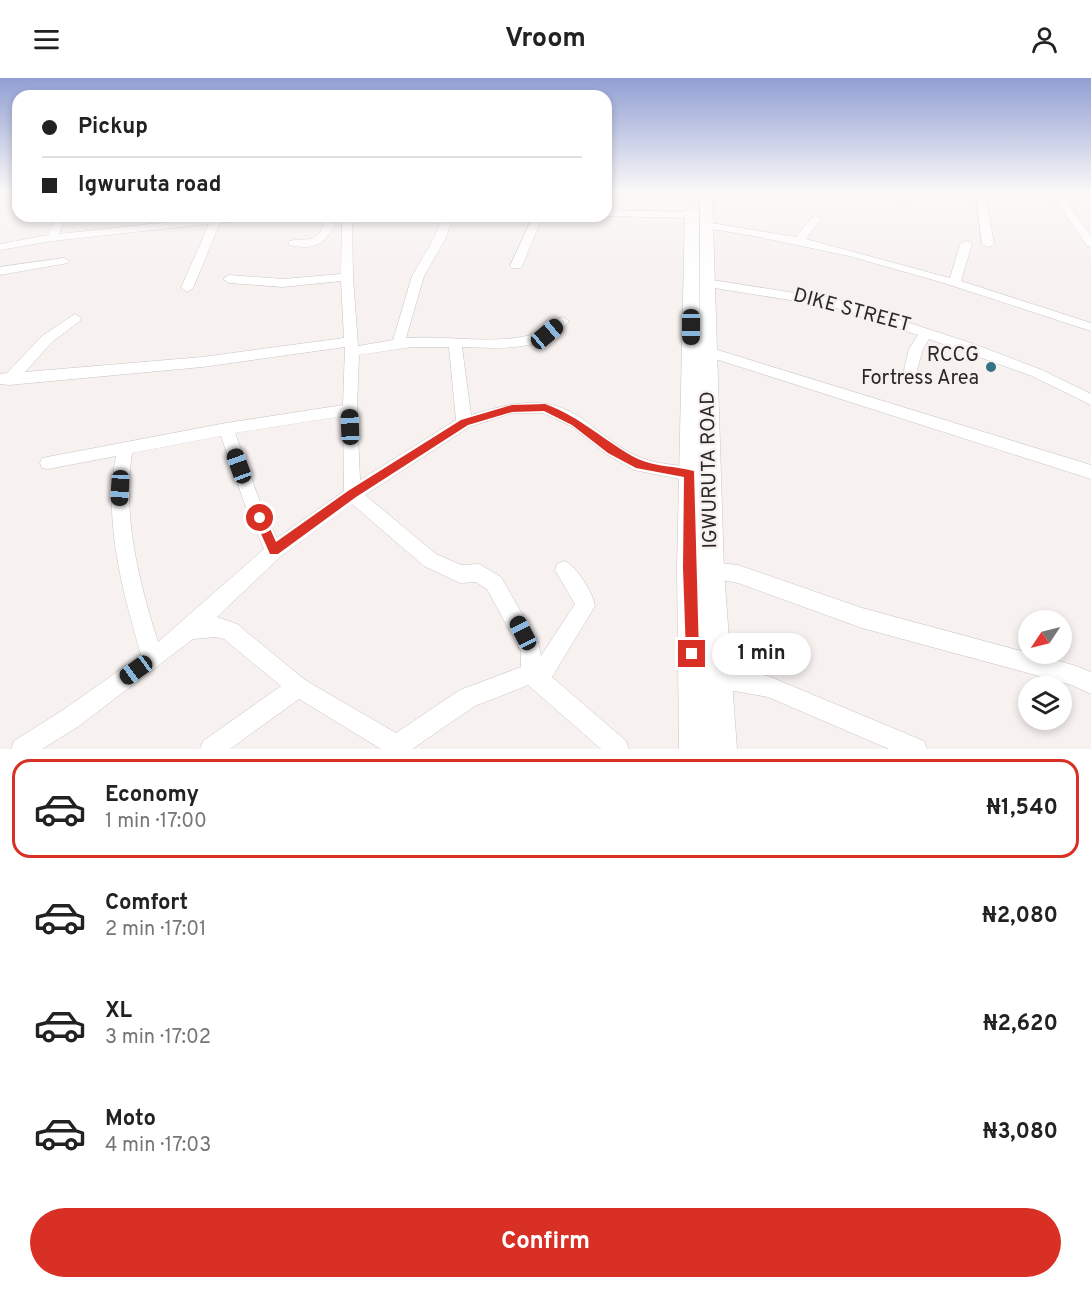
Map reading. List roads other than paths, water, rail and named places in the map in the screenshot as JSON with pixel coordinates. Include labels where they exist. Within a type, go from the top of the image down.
[{"type":"main road","name":"IGWURUTA ROAD","points":[[699,222],[706,283],[712,571],[722,749]]},
{"type":"main road","name":"IGWURUTA ROAD","points":[[694,749],[689,568],[699,222]]},
{"type":"street","points":[[52,238],[58,222]]},
{"type":"street","points":[[0,247],[156,222]]},
{"type":"street","points":[[187,288],[215,222]]},
{"type":"street","points":[[293,243],[317,243],[322,240],[330,225],[326,222]]},
{"type":"street","points":[[347,222],[347,276],[352,347],[350,409],[352,494],[430,560],[460,574],[479,573],[494,583],[531,649],[534,676],[618,749]]},
{"type":"street","points":[[398,344],[418,276],[440,238],[446,222]]},
{"type":"street","points":[[516,266],[535,222]]},
{"type":"street","points":[[710,222],[799,241],[955,282],[1091,327]]},
{"type":"street","points":[[799,241],[813,222]]},
{"type":"street","points":[[985,222],[988,244]]},
{"type":"street","points":[[1074,222],[1091,244]]},
{"type":"street","points":[[1076,225],[1091,228]]},
{"type":"street","points":[[955,282],[966,244]]},
{"type":"street","points":[[0,271],[64,261]]},
{"type":"street","points":[[229,279],[283,283],[347,276]]},
{"type":"street","name":"DIKE STREET","points":[[706,283],[835,303],[927,332],[1037,373],[1091,400]]},
{"type":"street","points":[[4,380],[47,339],[75,318]]},
{"type":"street","points":[[4,380],[352,347],[422,342],[455,344],[533,339],[547,334],[563,321]]},
{"type":"street","points":[[909,374],[916,349],[927,332]]},
{"type":"street","points":[[455,344],[464,423]]},
{"type":"street","points":[[708,352],[1091,472]]},
{"type":"street","points":[[22,749],[71,718],[153,659],[189,630],[274,551],[352,494],[464,423],[512,408],[545,408],[576,422],[612,450],[640,465],[690,474]]},
{"type":"street","points":[[48,463],[226,429],[350,409]]},
{"type":"street","points":[[226,429],[252,502],[274,551]]},
{"type":"street","points":[[125,448],[119,506],[136,604],[153,659]]},
{"type":"street","points":[[189,630],[216,627],[230,631],[298,687],[393,747],[468,698],[534,676],[585,606],[585,602],[564,570]]},
{"type":"street","points":[[712,571],[738,574],[862,618],[1073,675],[1091,683]]},
{"type":"street","points":[[719,680],[733,679],[768,687],[915,749]]},
{"type":"street","points":[[211,749],[298,687]]},
{"type":"place","name":"RCCG Fortress Area","points":[[991,367]]}]
